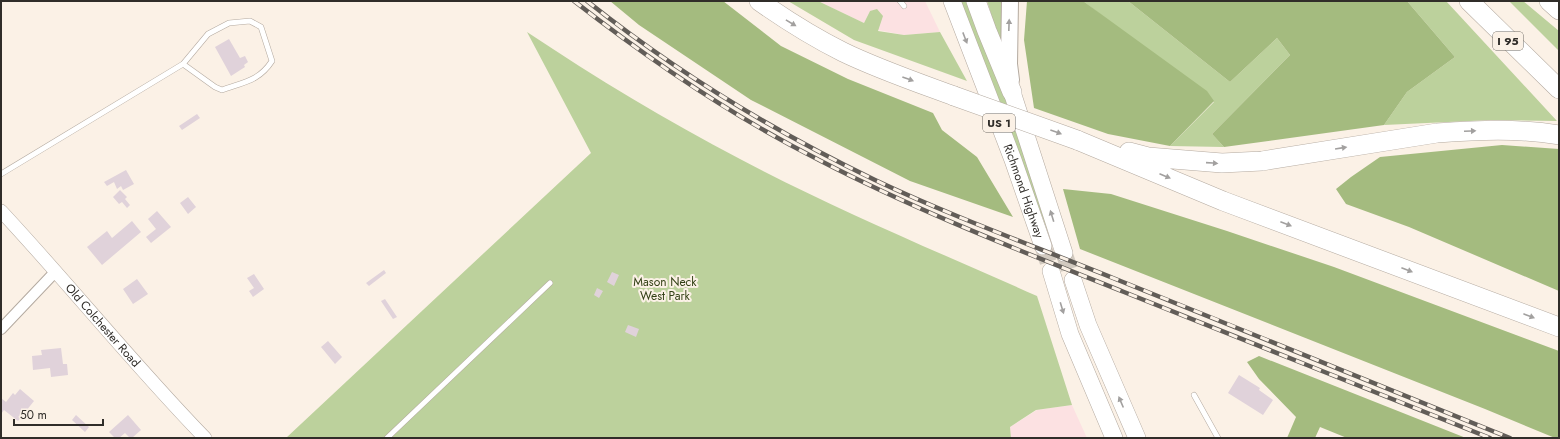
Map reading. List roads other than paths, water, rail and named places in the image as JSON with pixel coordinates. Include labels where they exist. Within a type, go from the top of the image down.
[{"type":"highway","points":[[759,1],[806,32],[842,52],[873,66],[1077,140],[1223,201],[1559,327]]},
{"type":"highway","name":"Richmond Highway","points":[[952,1],[1013,160],[1043,246]]},
{"type":"highway","points":[[976,1],[1012,92]]},
{"type":"highway","name":"I 95","points":[[1469,1],[1554,84]]},
{"type":"highway","points":[[1549,1],[1559,10]]},
{"type":"highway","name":"Richmond Highway","points":[[1012,92],[1064,253]]},
{"type":"highway","points":[[1077,140],[1148,157],[1222,163],[1262,161],[1437,133],[1515,130],[1559,135]]},
{"type":"highway","points":[[1051,271],[1070,334],[1114,438]]},
{"type":"highway","points":[[1073,280],[1088,325],[1137,438]]},
{"type":"main road","name":"Richmond Highway","points":[[1010,1],[1009,64],[1012,92]]},
{"type":"street","name":"Old Colchester Road","points":[[1,211],[56,271],[148,378],[205,438]]},
{"type":"street","points":[[1,329],[56,271]]},
{"type":"lane","points":[[900,1],[904,6]]},
{"type":"lane","points":[[1,174],[183,64],[208,34],[229,23],[250,21],[261,26],[272,61],[259,77],[222,90],[215,87],[183,64]]},
{"type":"lane","points":[[387,438],[550,283]]},
{"type":"lane","points":[[1194,395],[1218,438]]},
{"type":"tunnel","points":[[1043,246],[1051,271]]},
{"type":"tunnel","points":[[1064,253],[1073,280]]},
{"type":"railway","points":[[574,1],[662,66],[724,106],[787,143],[856,179],[1008,246],[1490,438]]},
{"type":"railway","points":[[587,1],[655,52],[762,120],[837,161],[904,194],[1510,438]]},
{"type":"park label","name":"Mason Neck West Park","points":[[665,289]]}]
